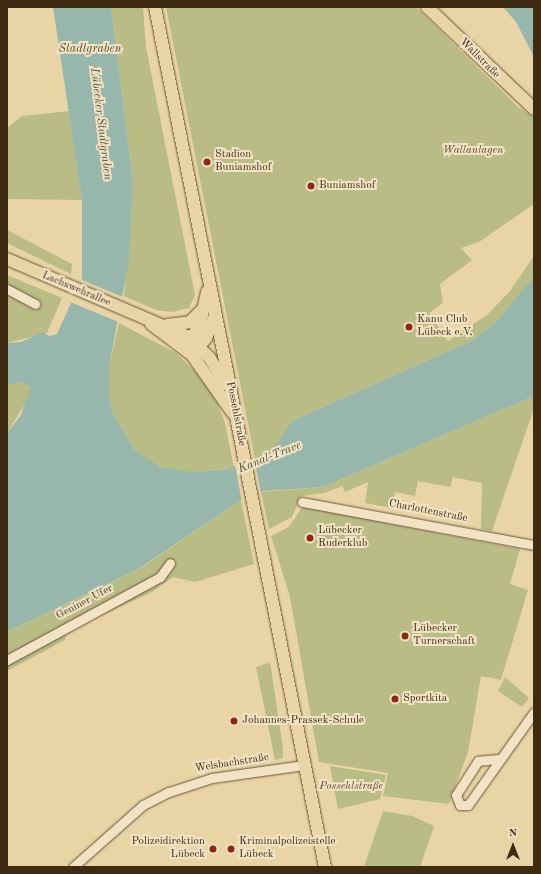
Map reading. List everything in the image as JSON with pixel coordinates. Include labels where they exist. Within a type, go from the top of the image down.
[{"type":"main road","name":"Possehlstraße","points":[[154,7],[208,287],[233,398],[242,451],[325,867]]},
{"type":"main road","name":"Wallstraße","points":[[427,7],[534,108]]},
{"type":"main road","name":"Lachswehrallee","points":[[7,259],[131,313],[192,347],[237,422]]},
{"type":"main road","points":[[192,347],[204,309],[208,287]]},
{"type":"main road","points":[[166,326],[190,322],[204,309]]},
{"type":"main road","points":[[192,347],[211,328],[215,315]]},
{"type":"main road","name":"Lachswehrallee","points":[[145,320],[166,326],[218,370],[233,398]]},
{"type":"street","points":[[7,289],[35,304]]},
{"type":"street","name":"Charlottenstraße","points":[[302,502],[317,503],[534,545]]},
{"type":"street","name":"Geniner Ufer","points":[[7,660],[160,577],[170,563]]},
{"type":"street","points":[[499,759],[478,761],[456,795],[460,805],[468,806],[499,759],[534,712]]},
{"type":"street","name":"Welsbachstraße","points":[[73,867],[143,805],[169,792],[212,778],[304,765]]},
{"type":"green space","points":[[111,7],[143,7],[146,47],[195,295],[189,308],[173,312],[156,310],[124,296],[133,181]]},
{"type":"green space","name":"Buniamshof","points":[[166,7],[416,7],[519,108],[534,117],[534,204],[479,242],[461,248],[472,260],[440,284],[443,303],[429,313],[448,341],[487,315],[510,291],[534,256],[534,277],[525,291],[498,320],[471,341],[292,421],[276,448],[255,459]]},
{"type":"green space","points":[[70,111],[82,200],[7,199],[7,128],[22,116]]},
{"type":"green space","points":[[7,230],[72,264],[71,274],[7,243]]},
{"type":"green space","points":[[7,275],[62,298],[47,333],[7,343]]},
{"type":"green space","points":[[119,323],[176,353],[202,378],[216,399],[225,423],[234,468],[193,472],[173,471],[152,463],[135,450],[113,414],[109,396],[109,367]]},
{"type":"green space","points":[[22,382],[31,386],[30,396],[7,433],[7,385]]},
{"type":"green space","points":[[534,396],[534,408],[492,531],[481,529],[482,483],[453,477],[450,487],[418,481],[415,496],[395,492],[392,508],[365,503],[368,482],[345,492],[342,486],[324,493],[301,496],[292,517],[269,529],[261,492],[323,487]]},
{"type":"green space","points":[[241,500],[254,564],[195,582],[173,577],[152,592],[67,631],[65,640],[7,671],[7,632],[138,570]]},
{"type":"green space","name":"Lübecker Turnerschaft","points":[[302,507],[520,549],[510,584],[528,590],[501,680],[481,676],[468,752],[449,804],[383,796],[388,773],[319,762],[290,597],[271,536],[289,527]]},
{"type":"green space","points":[[270,662],[283,748],[283,758],[275,760],[256,667]]},
{"type":"green space","points":[[505,677],[529,698],[522,707],[498,691]]},
{"type":"green space","name":"Possehlstraße","points":[[330,766],[386,775],[380,799],[338,809]]},
{"type":"green space","points":[[383,811],[412,816],[434,826],[420,867],[364,867]]},
{"type":"water","points":[[53,7],[111,7],[133,181],[129,260],[109,367],[109,396],[113,414],[135,450],[160,467],[193,472],[228,469],[271,452],[292,421],[471,341],[498,320],[534,277],[534,396],[323,487],[264,491],[241,500],[137,570],[7,632],[7,433],[21,415],[31,387],[22,382],[7,385],[7,343],[21,342],[43,332],[49,336],[57,334],[82,278],[82,200]]},
{"type":"water","points":[[503,7],[534,7],[534,57],[516,22]]},
{"type":"pier","points":[[80,279],[125,298],[121,323],[70,302]]},
{"type":"pier","points":[[254,457],[261,494],[242,502],[235,465]]},
{"type":"place","name":"Stadion Buniamshof","points":[[207,162]]},
{"type":"place","name":"Buniamshof","points":[[311,186]]},
{"type":"place","name":"Kanu Club Lübeck e.V.","points":[[409,327]]},
{"type":"place","name":"Lübecker Ruderklub","points":[[310,538]]},
{"type":"place","name":"Lübecker Turnerschaft","points":[[405,636]]},
{"type":"place","name":"Sportkita","points":[[395,699]]},
{"type":"place","name":"Johannes-Prassek-Schule","points":[[234,721]]},
{"type":"place","name":"Polizeidirektion Lübeck","points":[[213,849]]},
{"type":"place","name":"Kriminalpolizeistelle Lübeck","points":[[231,849]]},
{"type":"water label","name":"Stadtgraben","points":[[90,50]]},
{"type":"water label","name":"Lübecker Stadtgraben","points":[[100,124]]},
{"type":"water label","name":"Kanal-Trave","points":[[270,458]]},
{"type":"park label","name":"Wallanlagen","points":[[473,151]]}]
